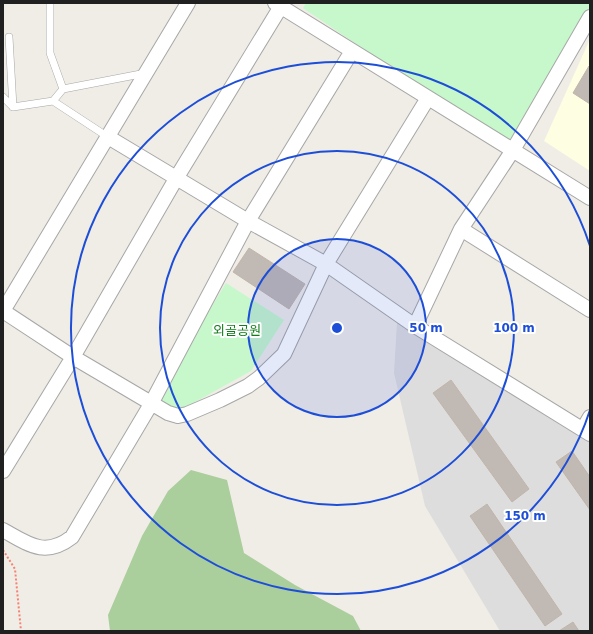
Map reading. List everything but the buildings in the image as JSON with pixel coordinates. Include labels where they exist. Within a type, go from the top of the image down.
[{"type":"street","points":[[188,3],[3,311],[73,357],[168,413],[178,416],[187,414],[248,386],[259,378],[284,354],[326,264],[428,98]]},
{"type":"street","points":[[3,471],[73,357],[177,177],[280,4],[352,51],[590,198]]},
{"type":"street","points":[[415,326],[461,230],[513,150],[590,17]]},
{"type":"street","points":[[3,530],[30,545],[42,548],[52,548],[63,544],[72,537],[151,404],[248,221],[352,51]]},
{"type":"street","points":[[108,137],[177,177],[248,221],[326,264],[415,326],[586,431],[590,417]]},
{"type":"street","points":[[461,230],[590,310]]},
{"type":"lane","points":[[50,3],[50,53],[63,89]]},
{"type":"lane","points":[[9,37],[13,107]]},
{"type":"lane","points":[[13,107],[53,101],[63,89],[146,72]]},
{"type":"lane","points":[[3,97],[13,107]]},
{"type":"lane","points":[[53,101],[108,137]]},
{"type":"path","points":[[3,550],[15,569],[21,631]]},
{"type":"shaded area","points":[[590,39],[590,171],[544,141]]},
{"type":"shaded area","points":[[397,322],[590,434],[590,631],[500,631],[425,506],[394,373]]},
{"type":"green space","points":[[306,3],[590,3],[590,11],[513,150],[303,8]]},
{"type":"green space","name":"외골공원","points":[[226,283],[284,320],[251,371],[177,412],[156,398]]},
{"type":"green space","points":[[191,470],[227,480],[244,553],[295,585],[353,616],[361,631],[110,631],[108,615],[142,536],[168,491]]}]
